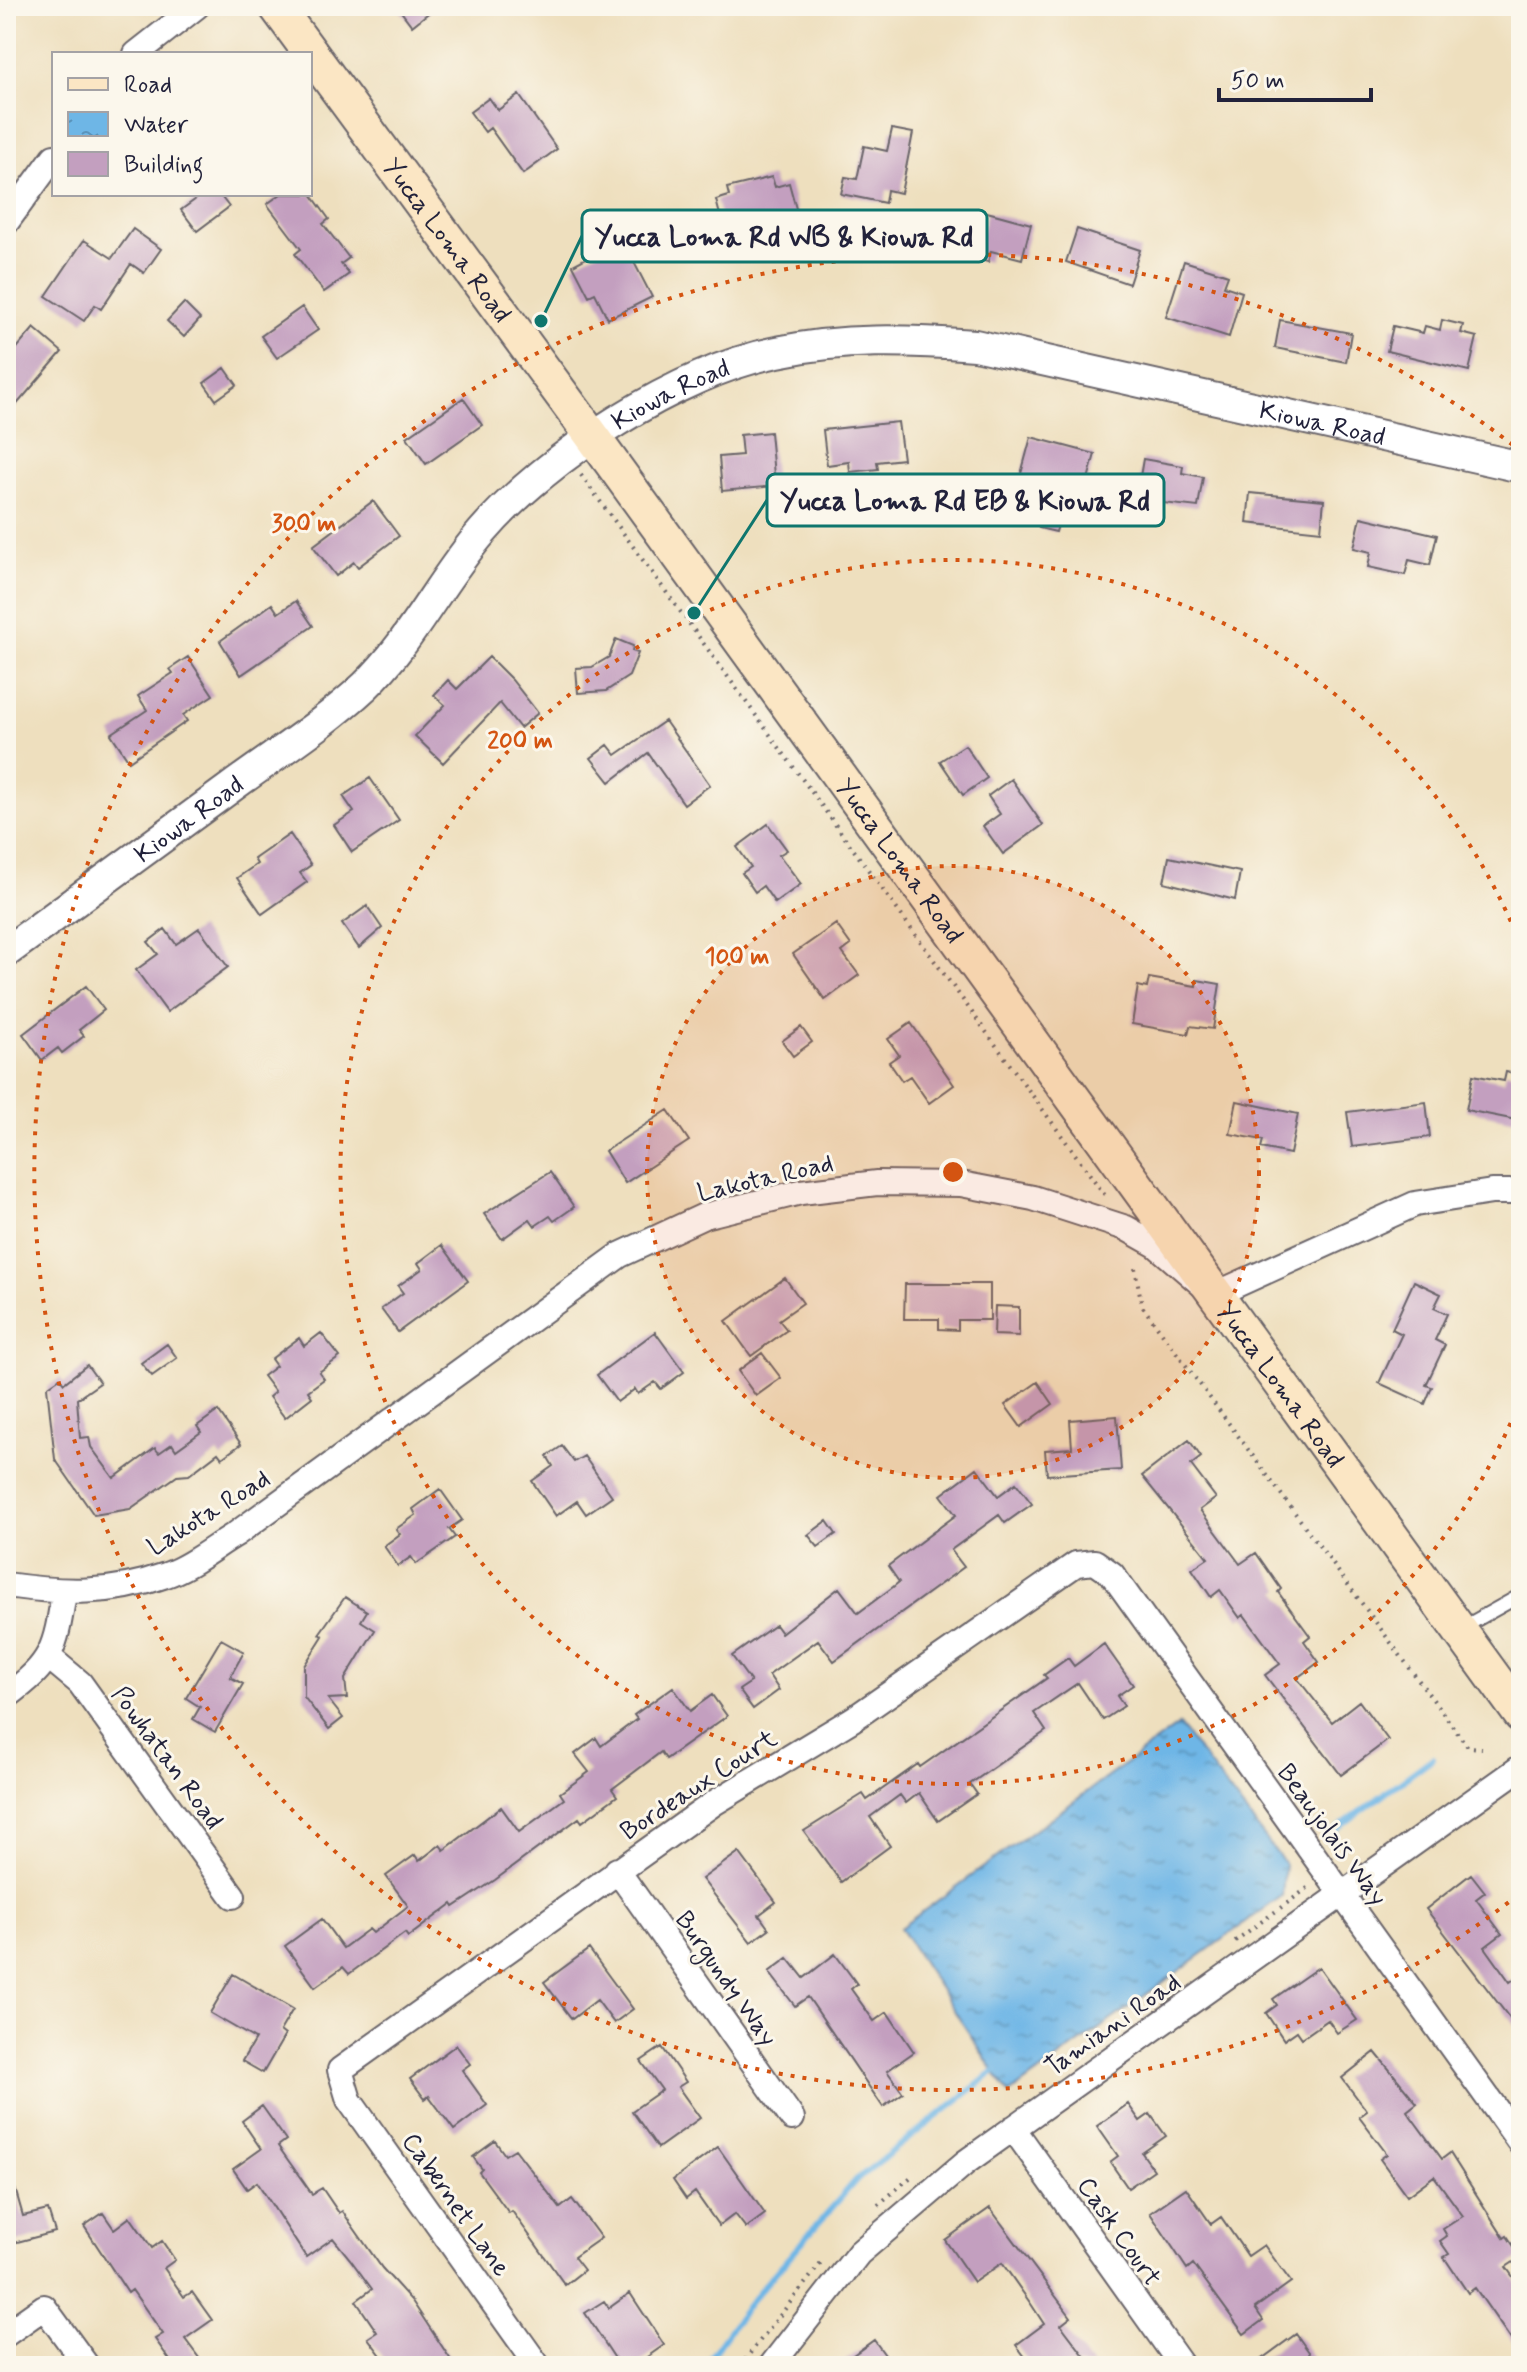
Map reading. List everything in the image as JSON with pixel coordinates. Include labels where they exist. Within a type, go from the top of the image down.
[{"type":"main road","name":"Yucca Loma Road","points":[[276,6],[310,52]]},
{"type":"main road","name":"Yucca Loma Road","points":[[312,55],[1521,1715]]},
{"type":"street","points":[[139,52],[197,6]]},
{"type":"street","points":[[6,223],[52,160]]},
{"type":"street","name":"Kiowa Road","points":[[6,952],[305,734],[366,685],[504,507],[593,437],[722,368],[774,352],[829,343],[907,340],[975,345],[1521,467]]},
{"type":"street","name":"Lakota Road","points":[[64,1593],[111,1590],[168,1575],[236,1534],[620,1255],[718,1213],[801,1192],[877,1183],[961,1184],[1033,1198],[1126,1228],[1156,1245],[1214,1295]]},
{"type":"street","points":[[1214,1295],[1415,1204],[1492,1192],[1521,1192]]},
{"type":"street","name":"Bordeaux Court","points":[[340,2070],[714,1803],[853,1719],[1076,1564],[1095,1562]]},
{"type":"street","name":"Beaujolais Way","points":[[1095,1562],[1112,1574],[1521,2144]]},
{"type":"street","points":[[6,1585],[64,1593],[50,1658],[40,1672],[6,1697]]},
{"type":"street","name":"Powhatan Road","points":[[50,1658],[80,1683],[233,1896]]},
{"type":"street","name":"Tamiani Road","points":[[771,2366],[859,2253],[966,2162],[1521,1767]]},
{"type":"street","name":"Burgundy Way","points":[[617,1870],[792,2118]]},
{"type":"street","name":"Cabernet Lane","points":[[340,2070],[349,2100],[538,2366]]},
{"type":"street","name":"Cask Court","points":[[1013,2128],[1182,2366]]},
{"type":"street","points":[[6,2334],[44,2307],[87,2366]]},
{"type":"lane","points":[[1459,1630],[1521,1595]]},
{"type":"path","points":[[581,475],[1110,1202]]},
{"type":"path","points":[[1135,1268],[1142,1306],[1468,1747],[1482,1748]]},
{"type":"water","points":[[1179,1725],[1285,1864],[1282,1896],[1009,2094],[900,1928]]},
{"type":"building","points":[[397,6],[437,6],[412,26]]},
{"type":"building","points":[[519,95],[557,149],[523,174],[490,128],[485,132],[470,112],[489,98],[498,110]]},
{"type":"building","points":[[892,129],[913,133],[901,193],[887,190],[885,203],[841,194],[845,177],[857,179],[864,146],[887,151]]},
{"type":"building","points":[[772,177],[775,187],[789,183],[798,216],[772,223],[774,230],[751,236],[754,247],[730,253],[716,200],[729,196],[727,188]]},
{"type":"building","points":[[312,195],[329,219],[323,224],[349,258],[341,264],[349,274],[324,292],[295,254],[301,249],[267,204],[278,196]]},
{"type":"building","points":[[200,196],[221,196],[229,207],[197,231],[181,210]]},
{"type":"building","points":[[987,212],[1031,224],[1022,259],[991,251],[988,262],[938,249],[944,225],[981,234]]},
{"type":"building","points":[[133,229],[161,249],[144,273],[131,264],[101,309],[95,305],[84,321],[46,296],[84,240],[112,258]]},
{"type":"building","points":[[1077,229],[1140,250],[1129,284],[1066,262]]},
{"type":"building","points":[[622,239],[652,297],[608,319],[595,293],[589,296],[573,265]]},
{"type":"building","points":[[1184,261],[1228,275],[1224,286],[1242,292],[1229,337],[1166,317]]},
{"type":"building","points":[[184,303],[200,319],[184,337],[167,321]]},
{"type":"building","points":[[302,307],[318,330],[277,358],[261,336]]},
{"type":"building","points":[[1280,320],[1351,333],[1346,362],[1275,348]]},
{"type":"building","points":[[1442,320],[1463,325],[1461,333],[1477,337],[1469,371],[1387,351],[1393,326],[1423,333],[1425,326],[1440,330]]},
{"type":"building","points":[[34,328],[62,352],[6,417],[6,361]]},
{"type":"building","points":[[225,368],[237,385],[216,400],[204,383]]},
{"type":"building","points":[[463,398],[482,425],[426,464],[407,437]]},
{"type":"building","points":[[898,422],[903,459],[877,462],[878,469],[850,472],[849,462],[827,465],[823,430]]},
{"type":"building","points":[[770,432],[775,486],[722,491],[719,457],[742,455],[740,435]]},
{"type":"building","points":[[1031,437],[1095,454],[1082,501],[1066,496],[1056,532],[1039,528],[1048,493],[1018,485]]},
{"type":"building","points":[[1143,459],[1183,466],[1182,473],[1203,477],[1198,507],[1136,500]]},
{"type":"building","points":[[1250,493],[1324,500],[1321,531],[1247,523]]},
{"type":"building","points":[[373,501],[399,536],[358,567],[354,562],[336,576],[313,546]]},
{"type":"building","points":[[1361,517],[1437,535],[1430,565],[1409,560],[1405,575],[1368,567],[1371,552],[1354,548]]},
{"type":"building","points":[[296,601],[313,626],[241,675],[220,641],[272,604],[278,613]]},
{"type":"building","points":[[616,639],[633,646],[632,651],[638,653],[629,676],[606,691],[578,693],[576,668],[592,667],[609,657]]},
{"type":"building","points":[[188,657],[213,695],[183,715],[187,721],[129,761],[111,734],[147,710],[138,696],[173,673],[170,669]]},
{"type":"building","points":[[489,657],[538,713],[520,728],[500,703],[443,763],[415,736],[445,705],[434,695],[448,680],[457,689]]},
{"type":"building","points":[[665,721],[710,785],[684,804],[648,753],[610,782],[591,758],[608,745],[616,755]]},
{"type":"building","points":[[965,745],[987,778],[963,795],[940,761]]},
{"type":"building","points":[[370,778],[399,820],[352,852],[334,825],[354,812],[343,796]]},
{"type":"building","points":[[1011,779],[1043,825],[1003,854],[983,826],[1000,814],[988,796]]},
{"type":"building","points":[[768,824],[787,850],[779,855],[801,884],[775,903],[763,886],[755,892],[742,873],[751,867],[737,847]]},
{"type":"building","points":[[290,834],[311,865],[300,873],[307,882],[262,914],[237,878],[257,864],[254,859]]},
{"type":"building","points":[[1169,857],[1240,872],[1235,900],[1164,882]]},
{"type":"building","points":[[367,906],[382,928],[359,948],[342,924]]},
{"type":"building","points":[[836,924],[851,945],[842,952],[859,975],[825,1000],[793,954]]},
{"type":"building","points":[[199,928],[228,967],[167,1012],[136,970],[158,954],[148,942],[165,929],[176,944]]},
{"type":"building","points":[[1149,978],[1196,986],[1197,980],[1220,984],[1213,1029],[1190,1026],[1188,1034],[1132,1024],[1138,986],[1147,988]]},
{"type":"building","points":[[86,986],[104,1010],[79,1030],[84,1036],[62,1053],[58,1048],[42,1060],[23,1034]]},
{"type":"building","points":[[911,1023],[954,1085],[929,1103],[910,1076],[902,1081],[889,1062],[899,1055],[888,1039]]},
{"type":"building","points":[[801,1027],[812,1042],[793,1056],[782,1041]]},
{"type":"building","points":[[1506,1072],[1521,1075],[1521,1121],[1466,1110],[1473,1075],[1504,1081]]},
{"type":"building","points":[[1237,1101],[1298,1114],[1290,1154],[1261,1148],[1263,1140],[1230,1134]]},
{"type":"building","points":[[1426,1102],[1430,1137],[1352,1147],[1347,1112]]},
{"type":"building","points":[[668,1110],[689,1141],[625,1183],[605,1151]]},
{"type":"building","points":[[550,1172],[574,1207],[554,1221],[550,1216],[535,1226],[530,1219],[502,1239],[484,1214]]},
{"type":"building","points":[[442,1245],[468,1281],[398,1332],[381,1309],[403,1293],[398,1286],[422,1269],[418,1263]]},
{"type":"building","points":[[785,1278],[803,1303],[779,1320],[787,1330],[751,1356],[726,1321]]},
{"type":"building","points":[[1414,1281],[1441,1294],[1434,1308],[1447,1314],[1435,1340],[1445,1345],[1426,1385],[1432,1387],[1425,1404],[1379,1383],[1402,1334],[1392,1329]]},
{"type":"building","points":[[905,1284],[990,1284],[990,1320],[958,1320],[958,1330],[939,1329],[939,1319],[904,1319]]},
{"type":"building","points":[[995,1306],[1019,1307],[1019,1336],[994,1335]]},
{"type":"building","points":[[655,1332],[684,1372],[661,1389],[655,1382],[638,1394],[635,1389],[617,1402],[597,1375]]},
{"type":"building","points":[[321,1333],[340,1357],[319,1372],[324,1379],[308,1391],[312,1397],[285,1418],[269,1397],[275,1392],[263,1376],[276,1366],[271,1359],[299,1338],[304,1346]]},
{"type":"building","points":[[167,1344],[177,1358],[152,1376],[141,1363]]},
{"type":"building","points":[[762,1353],[781,1378],[756,1396],[738,1371]]},
{"type":"building","points":[[87,1365],[100,1383],[77,1399],[80,1438],[89,1437],[91,1447],[114,1478],[155,1448],[159,1453],[172,1444],[176,1450],[201,1432],[197,1426],[218,1411],[241,1444],[222,1458],[218,1453],[189,1475],[177,1476],[130,1509],[94,1515],[55,1459],[47,1387],[60,1378],[64,1383]]},
{"type":"building","points":[[1038,1382],[1053,1404],[1021,1427],[1005,1405]]},
{"type":"building","points":[[1117,1416],[1121,1470],[1047,1475],[1045,1450],[1072,1448],[1070,1420]]},
{"type":"building","points":[[1189,1440],[1201,1457],[1191,1465],[1216,1498],[1200,1510],[1240,1564],[1256,1553],[1281,1589],[1278,1592],[1310,1636],[1304,1641],[1319,1662],[1297,1678],[1332,1722],[1359,1701],[1388,1740],[1341,1775],[1265,1675],[1280,1664],[1244,1615],[1240,1618],[1220,1590],[1211,1597],[1192,1569],[1208,1558],[1142,1476]]},
{"type":"building","points":[[562,1446],[574,1462],[584,1456],[612,1496],[586,1514],[577,1501],[556,1516],[532,1481],[553,1466],[547,1456]]},
{"type":"building","points":[[977,1468],[998,1496],[1016,1483],[1032,1504],[1005,1523],[999,1515],[951,1550],[964,1567],[834,1661],[818,1640],[769,1675],[779,1690],[753,1709],[739,1690],[751,1682],[732,1656],[775,1625],[781,1633],[839,1588],[858,1613],[893,1587],[899,1582],[888,1566],[956,1515],[941,1495]]},
{"type":"building","points":[[440,1489],[462,1520],[449,1529],[455,1537],[416,1564],[411,1557],[398,1566],[384,1546],[400,1534],[396,1529],[416,1515],[413,1509]]},
{"type":"building","points":[[827,1521],[836,1534],[818,1547],[808,1535]]},
{"type":"building","points":[[345,1597],[367,1611],[361,1621],[375,1630],[345,1679],[347,1698],[328,1699],[343,1718],[329,1729],[304,1697],[304,1666],[323,1636],[319,1634]]},
{"type":"building","points":[[221,1639],[244,1652],[230,1677],[243,1684],[215,1732],[193,1719],[200,1707],[186,1698]]},
{"type":"building","points":[[1104,1644],[1133,1685],[1117,1696],[1124,1706],[1103,1720],[1078,1683],[1034,1713],[1046,1731],[970,1784],[977,1794],[938,1821],[919,1793],[906,1803],[900,1795],[870,1817],[890,1846],[841,1882],[804,1831],[863,1794],[867,1800],[918,1764],[920,1767],[1047,1678],[1044,1675],[1068,1658],[1074,1666]]},
{"type":"building","points":[[673,1687],[690,1711],[712,1695],[727,1716],[666,1759],[661,1752],[612,1789],[617,1796],[582,1822],[579,1818],[454,1907],[452,1904],[408,1937],[405,1933],[349,1974],[343,1967],[315,1987],[285,1946],[322,1919],[343,1948],[369,1929],[373,1933],[408,1906],[386,1876],[415,1855],[419,1861],[440,1845],[444,1850],[501,1807],[519,1832],[564,1799],[560,1793],[589,1772],[575,1754],[596,1738],[601,1746],[637,1719],[634,1715]]},
{"type":"building","points":[[739,1852],[776,1902],[759,1915],[769,1929],[751,1942],[702,1879]]},
{"type":"building","points":[[1471,1874],[1485,1892],[1476,1899],[1502,1934],[1485,1947],[1510,1982],[1521,1974],[1521,2033],[1426,1909]]},
{"type":"building","points":[[589,1949],[633,2009],[614,2023],[597,2000],[572,2019],[544,1982]]},
{"type":"building","points":[[835,1954],[857,1984],[851,1989],[874,2021],[887,2012],[914,2052],[887,2071],[903,2093],[883,2107],[808,1997],[795,2006],[769,1972],[788,1958],[804,1978]]},
{"type":"building","points":[[1319,1967],[1357,2020],[1337,2033],[1328,2020],[1302,2038],[1297,2031],[1284,2040],[1266,2013],[1277,2005],[1273,1999]]},
{"type":"building","points":[[233,1974],[293,2009],[280,2031],[285,2035],[263,2073],[242,2061],[255,2039],[210,2013]]},
{"type":"building","points":[[456,2045],[470,2064],[462,2070],[487,2105],[454,2130],[429,2096],[425,2099],[410,2079]]},
{"type":"building","points":[[662,2047],[686,2082],[678,2087],[700,2118],[658,2148],[632,2111],[662,2090],[641,2061]]},
{"type":"building","points":[[1375,2052],[1417,2103],[1407,2111],[1442,2159],[1450,2153],[1504,2238],[1507,2236],[1521,2257],[1506,2267],[1521,2288],[1521,2354],[1475,2288],[1468,2293],[1444,2257],[1449,2254],[1440,2241],[1447,2236],[1443,2229],[1463,2216],[1434,2176],[1407,2196],[1380,2159],[1387,2154],[1359,2117],[1367,2111],[1342,2078]]},
{"type":"building","points":[[1128,2104],[1140,2121],[1150,2114],[1166,2136],[1142,2153],[1154,2170],[1128,2188],[1110,2162],[1118,2156],[1097,2126]]},
{"type":"building","points":[[262,2106],[286,2140],[278,2146],[312,2194],[322,2188],[339,2213],[342,2211],[382,2268],[412,2301],[455,2366],[389,2366],[368,2338],[377,2332],[356,2301],[372,2289],[350,2259],[333,2238],[306,2257],[257,2182],[247,2189],[233,2169],[261,2149],[242,2121]]},
{"type":"building","points":[[495,2141],[505,2155],[515,2149],[560,2208],[572,2199],[601,2238],[574,2257],[584,2270],[565,2285],[512,2211],[509,2213],[479,2172],[482,2169],[473,2157]]},
{"type":"building","points":[[718,2147],[765,2214],[746,2228],[735,2214],[719,2226],[695,2192],[686,2199],[673,2180]]},
{"type":"building","points":[[11,2174],[23,2216],[48,2210],[55,2232],[6,2245],[6,2175]]},
{"type":"building","points":[[1186,2188],[1211,2224],[1221,2217],[1248,2256],[1264,2245],[1291,2282],[1255,2308],[1263,2320],[1244,2334],[1193,2264],[1187,2269],[1150,2213]]},
{"type":"building","points":[[990,2208],[1071,2317],[1061,2325],[1092,2366],[1032,2366],[1016,2345],[1044,2324],[1031,2304],[1002,2263],[974,2282],[945,2240]]},
{"type":"building","points":[[103,2213],[114,2229],[130,2217],[152,2248],[162,2241],[175,2260],[164,2268],[184,2297],[192,2292],[212,2320],[185,2339],[205,2366],[174,2366],[155,2339],[163,2334],[132,2290],[128,2293],[84,2226]]},
{"type":"building","points":[[630,2293],[664,2345],[634,2366],[620,2366],[585,2313],[604,2301],[609,2308]]},
{"type":"building","points":[[1296,2334],[1319,2366],[1252,2366]]},
{"type":"building","points":[[874,2340],[893,2366],[838,2366]]},
{"type":"waterway","points":[[1331,1833],[1433,1758]]},
{"type":"waterway","points":[[704,2366],[749,2303],[857,2179],[1000,2067]]},
{"type":"place","name":"Yucca Loma Rd WB & Kiowa Rd","points":[[541,321]]},
{"type":"place","name":"Yucca Loma Rd EB & Kiowa Rd","points":[[694,613]]}]
